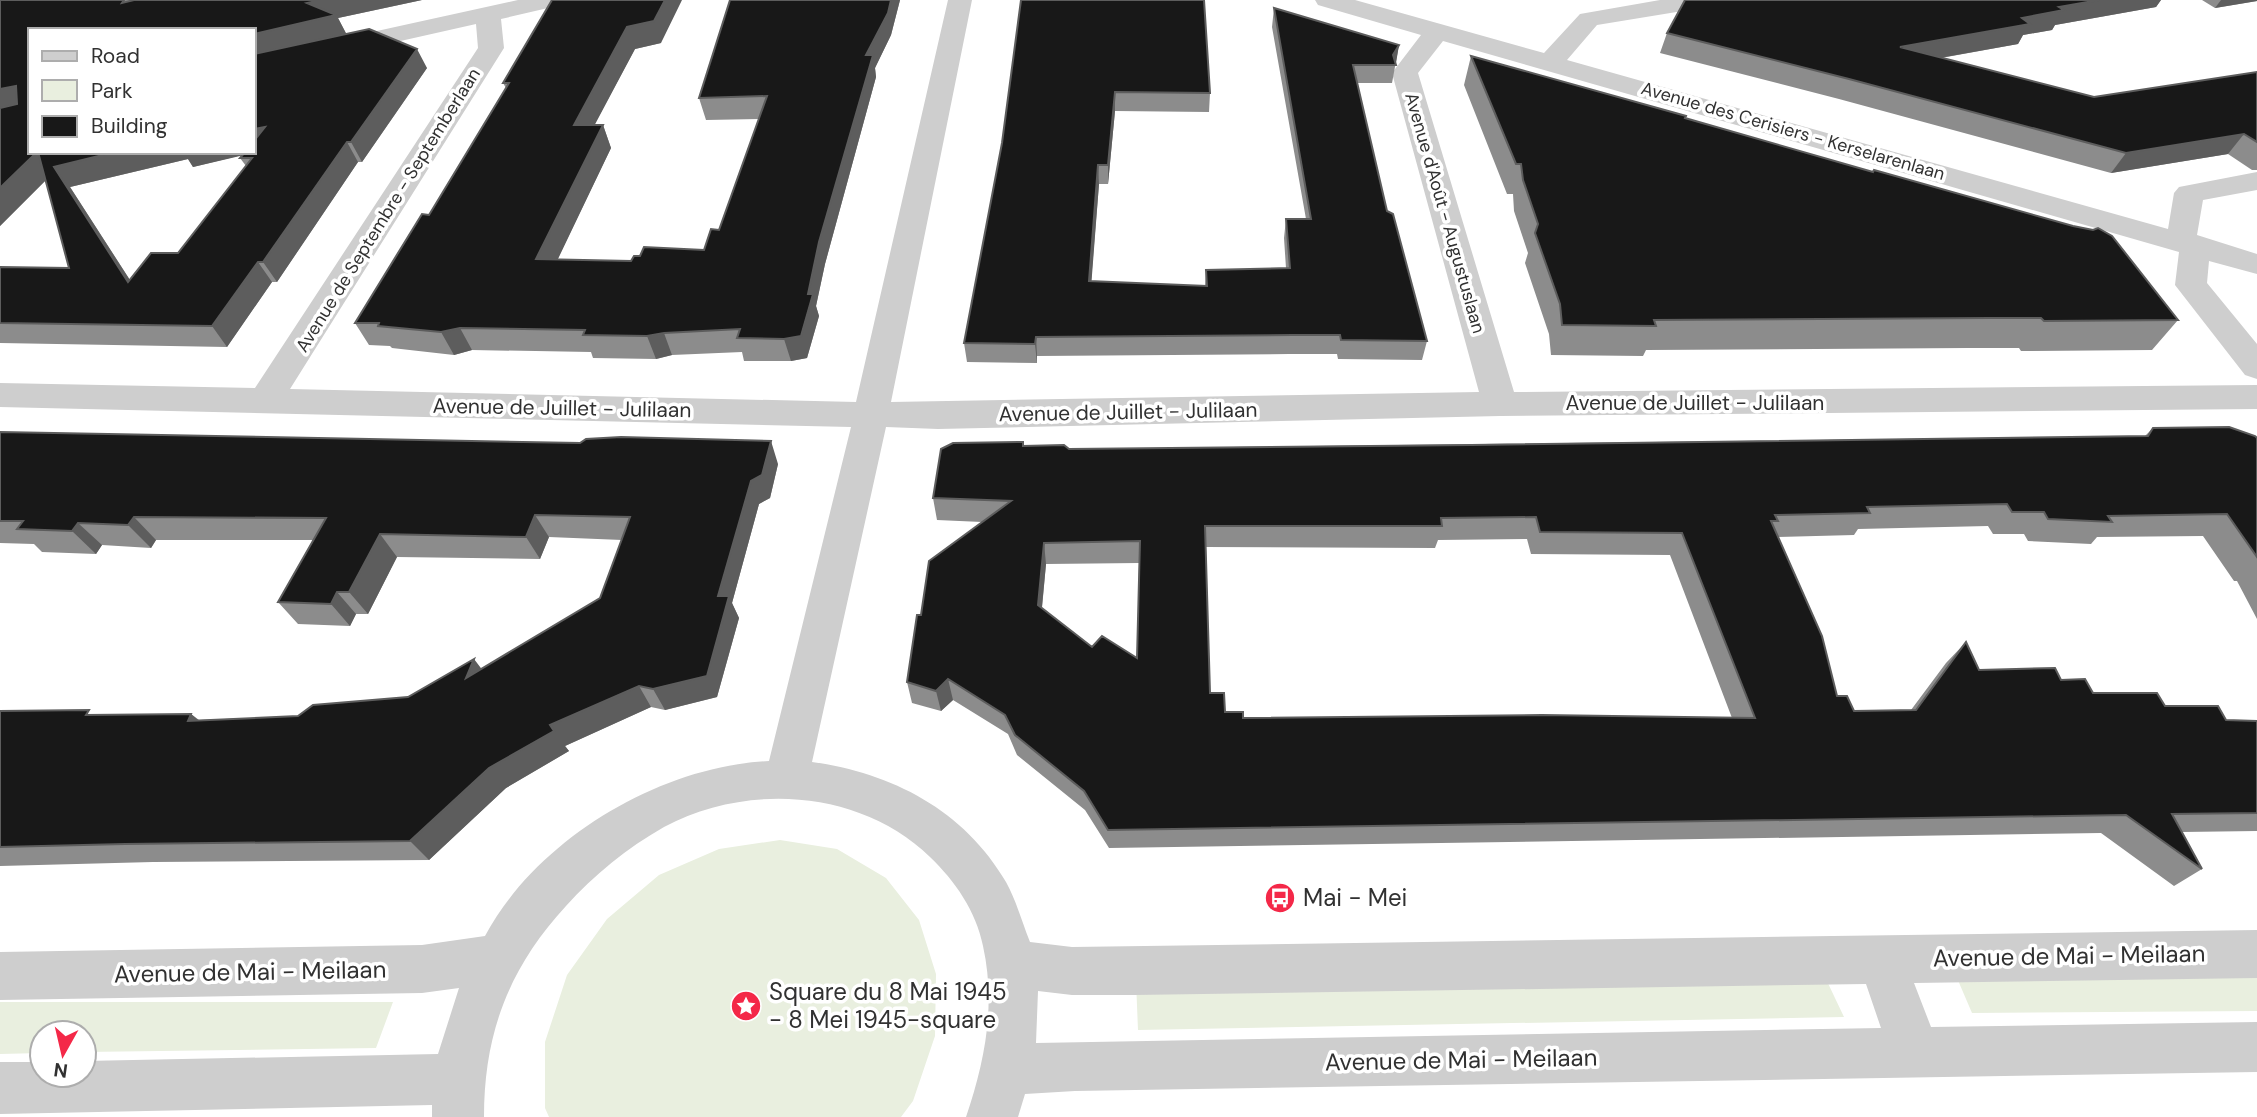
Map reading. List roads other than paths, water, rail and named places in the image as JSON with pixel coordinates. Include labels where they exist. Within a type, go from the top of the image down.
[{"type":"street","points":[[786,779],[870,415],[960,0]]},
{"type":"street","name":"Avenue des Cerisiers - Kerselarenlaan","points":[[1327,0],[2188,242],[2257,264]]},
{"type":"street","points":[[1550,62],[1589,19],[1707,0]]},
{"type":"street","points":[[256,66],[540,1]]},
{"type":"street","name":"Avenue de Septembre - Septemberlaan","points":[[265,400],[491,48],[488,14]]},
{"type":"street","name":"Avenue d'Août - Augustuslaan","points":[[1438,31],[1405,73],[1500,404]]},
{"type":"street","points":[[2257,181],[2189,193],[2188,242],[2191,285],[2257,367]]},
{"type":"street","name":"Avenue de Juillet - Julilaan","points":[[0,395],[937,416],[1500,404],[2257,397]]},
{"type":"street","points":[[0,1088],[458,1098],[470,1027],[480,997],[499,958],[529,912],[565,874],[606,840],[649,813],[695,794],[741,783],[786,779],[840,784],[888,800],[932,827],[968,863],[995,909],[1010,962],[1014,997],[1013,1033],[1007,1070],[992,1117]]},
{"type":"street","name":"Avenue de Mai - Meilaan","points":[[1010,962],[1072,971],[1134,971],[2257,954]]},
{"type":"street","name":"Avenue de Mai - Meilaan","points":[[0,976],[422,969],[499,958]]},
{"type":"street","points":[[1881,959],[1915,1052]]},
{"type":"street","name":"Avenue de Mai - Meilaan","points":[[1007,1070],[1089,1066],[2257,1047]]},
{"type":"place","name":"Mai - Mei","points":[[1280,898]]},
{"type":"place","name":"Square du 8 Mai 1945 - 8 Mei 1945-square","points":[[746,1006]]}]
